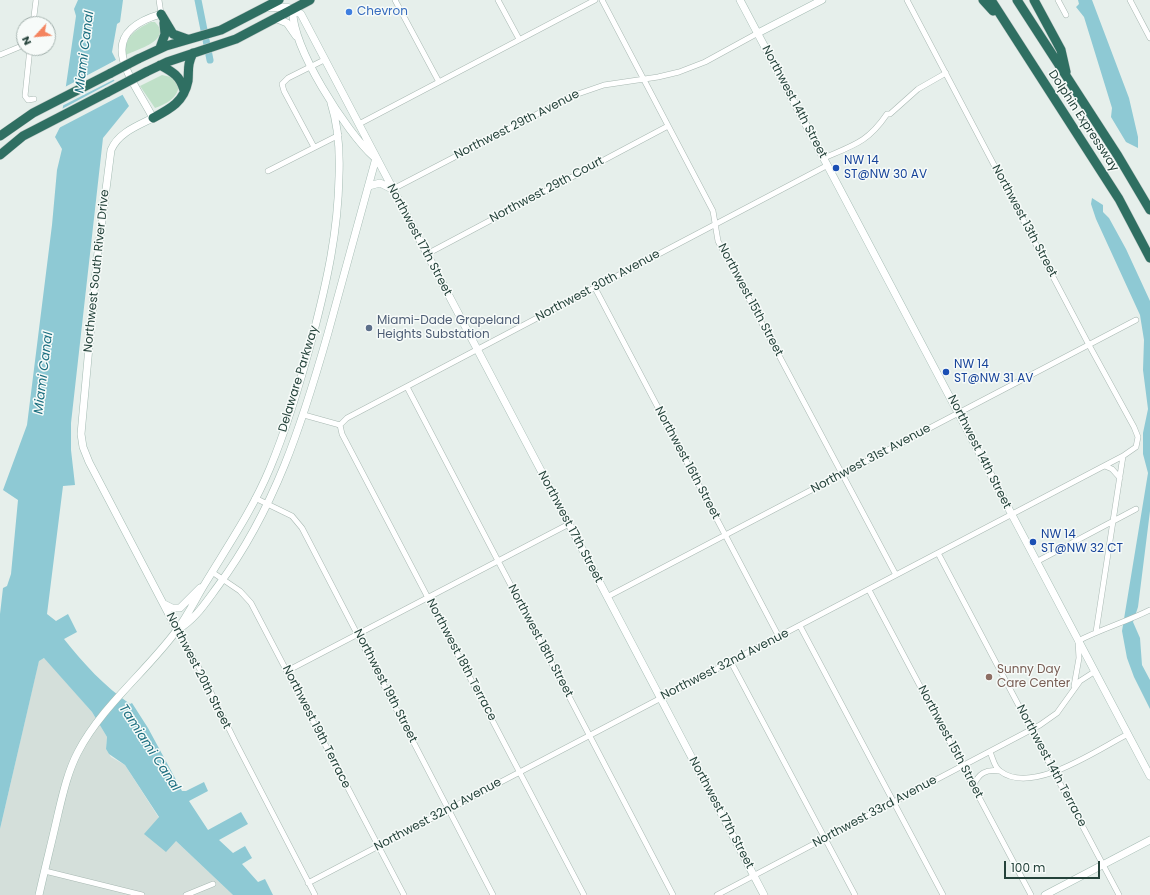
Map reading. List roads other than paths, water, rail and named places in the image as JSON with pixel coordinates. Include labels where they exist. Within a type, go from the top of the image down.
[{"type":"highway","points":[[0,136],[33,113],[160,48],[221,30],[279,0]]},
{"type":"highway","points":[[0,155],[19,139],[160,65],[226,43],[275,18],[294,4],[310,0]]},
{"type":"highway","points":[[984,0],[1018,42]]},
{"type":"highway","name":"Dolphin Expressway","points":[[991,0],[1119,199],[1150,258]]},
{"type":"highway","name":"Dolphin Expressway","points":[[1017,0],[1150,210]]},
{"type":"highway","points":[[1034,0],[1061,50],[1068,79]]},
{"type":"highway","points":[[161,14],[173,34],[181,38],[188,39]]},
{"type":"highway","points":[[160,48],[165,34],[161,14]]},
{"type":"highway","points":[[153,118],[177,104],[188,80],[188,63],[193,53]]},
{"type":"highway","points":[[160,65],[182,81],[184,90]]},
{"type":"street","points":[[34,16],[36,0]]},
{"type":"street","points":[[153,118],[122,61],[121,50],[124,38],[132,27],[148,18],[161,14],[159,0]]},
{"type":"street","points":[[395,0],[439,82]]},
{"type":"street","points":[[498,0],[519,40]]},
{"type":"street","points":[[359,124],[595,0]]},
{"type":"street","name":"Northwest 15th Street","points":[[602,0],[713,212],[718,241],[896,575]]},
{"type":"street","name":"Northwest 14th Street","points":[[740,0],[1150,776]]},
{"type":"street","name":"Northwest 29th Avenue","points":[[393,189],[572,96],[604,85],[662,77],[685,70],[710,59],[822,0]]},
{"type":"street","name":"Northwest 13th Street","points":[[906,0],[946,73],[1088,345],[1134,427],[1138,443]]},
{"type":"street","points":[[1058,0],[1066,15]]},
{"type":"street","points":[[1130,0],[1150,38]]},
{"type":"street","points":[[261,9],[294,4],[293,17],[299,40]]},
{"type":"street","name":"Northwest 17th Street","points":[[294,4],[301,14],[764,895]]},
{"type":"street","points":[[275,18],[287,23],[299,40]]},
{"type":"street","name":"Northwest 17th Street","points":[[299,40],[331,103],[365,149],[376,158]]},
{"type":"street","points":[[0,55],[16,47]]},
{"type":"street","points":[[29,56],[25,96],[28,100],[34,99]]},
{"type":"street","points":[[314,147],[284,91],[282,84],[288,78],[324,60]]},
{"type":"street","points":[[824,158],[849,148],[874,133],[887,114],[890,114],[918,89],[946,73]]},
{"type":"street","name":"Delaware Parkway","points":[[45,871],[71,768],[79,750],[90,732],[177,630],[195,603],[204,584],[234,538],[256,498],[270,468],[295,401],[328,276],[334,247],[338,203],[339,135],[331,103]]},
{"type":"street","name":"Northwest South River Drive","points":[[83,447],[82,418],[97,260],[110,154],[114,143],[121,135],[153,118]]},
{"type":"street","name":"Northwest 29th Court","points":[[427,254],[668,126]]},
{"type":"street","points":[[268,171],[339,135]]},
{"type":"street","name":"Delaware Parkway","points":[[177,630],[189,623],[223,579],[251,535],[282,474],[304,415],[376,158]]},
{"type":"street","name":"Northwest 30th Avenue","points":[[340,425],[347,418],[828,165]]},
{"type":"street","points":[[369,186],[380,183],[393,189]]},
{"type":"street","name":"Northwest 16th Street","points":[[594,288],[779,637]]},
{"type":"street","name":"Northwest 31st Avenue","points":[[607,597],[1136,320]]},
{"type":"street","name":"Northwest 18th Street","points":[[407,387],[672,895]]},
{"type":"street","points":[[304,415],[340,425]]},
{"type":"street","name":"Northwest 18th Terrace","points":[[340,425],[344,438],[584,895]]},
{"type":"street","name":"Northwest 32nd Avenue","points":[[308,883],[1105,466],[1134,450],[1138,443]]},
{"type":"street","name":"Northwest 20th Street","points":[[83,447],[92,470],[177,630],[196,662],[234,742],[315,895]]},
{"type":"street","points":[[1096,632],[1123,456]]},
{"type":"street","points":[[1105,466],[1112,469],[1120,478]]},
{"type":"street","name":"Northwest 19th Street","points":[[256,498],[288,514],[299,523],[493,895]]},
{"type":"street","points":[[1036,562],[1136,509]]},
{"type":"street","points":[[287,671],[569,524]]},
{"type":"street","name":"Northwest 14th Terrace","points":[[938,553],[1119,895]]},
{"type":"street","name":"Northwest 19th Terrace","points":[[212,572],[240,591],[251,603],[404,895]]},
{"type":"street","points":[[163,603],[172,608],[180,608],[204,584]]},
{"type":"street","name":"Northwest 15th Street","points":[[869,590],[1031,895]]},
{"type":"street","points":[[1074,687],[1079,658],[1078,641],[1150,610]]},
{"type":"street","points":[[800,626],[943,895]]},
{"type":"street","points":[[731,662],[854,895]]},
{"type":"street","points":[[1074,687],[1083,678],[1094,672]]},
{"type":"street","name":"Northwest 33rd Avenue","points":[[717,895],[1032,730],[1057,713],[1074,687]]},
{"type":"street","points":[[973,786],[979,775],[984,772],[999,771],[1007,775],[1026,778],[1037,777],[1054,772],[1128,734]]},
{"type":"street","points":[[990,752],[999,771]]},
{"type":"street","points":[[1045,895],[1150,840]]},
{"type":"street","points":[[39,895],[45,871],[142,895]]},
{"type":"street","points":[[186,895],[213,884]]},
{"type":"water","points":[[78,0],[123,0],[120,22],[117,24],[112,52],[116,60],[106,66],[129,106],[103,138],[71,423],[71,450],[75,485],[63,486],[47,614],[56,621],[68,614],[77,632],[64,639],[103,682],[130,704],[132,703],[148,728],[182,791],[186,791],[204,782],[208,791],[189,801],[208,830],[241,812],[248,824],[219,840],[233,853],[245,846],[252,858],[242,864],[258,882],[265,879],[273,895],[233,895],[176,841],[166,852],[144,834],[159,817],[125,765],[109,754],[106,749],[107,737],[92,712],[44,658],[39,661],[0,829],[0,614],[3,588],[7,586],[11,574],[18,500],[3,490],[27,425],[52,225],[57,170],[62,149],[55,137],[60,127],[76,16],[74,9]]},
{"type":"water","points":[[1078,0],[1092,0],[1129,98],[1138,137],[1138,148],[1126,142],[1111,117],[1112,108],[1084,17],[1076,7],[1079,4]]},
{"type":"water","points":[[1092,198],[1103,205],[1103,212],[1109,218],[1126,249],[1150,301],[1150,511],[1138,607],[1133,622],[1140,638],[1142,665],[1150,680],[1150,709],[1134,677],[1127,658],[1122,631],[1148,473],[1143,454],[1143,433],[1148,409],[1143,370],[1144,340],[1140,315],[1096,219],[1091,204]]},
{"type":"waterway","points":[[198,0],[210,60]]},
{"type":"place","name":"Chevron","points":[[349,12]]},
{"type":"place","name":"NW 14 ST@NW 30 AV","points":[[836,168]]},
{"type":"place","name":"Miami-Dade Grapeland Heights Substation","points":[[369,328]]},
{"type":"place","name":"NW 14 ST@NW 31 AV","points":[[946,372]]},
{"type":"place","name":"NW 14 ST@NW 32 CT","points":[[1033,542]]},
{"type":"place","name":"Sunny Day Care Center","points":[[989,677]]},
{"type":"water label","name":"Miami Canal","points":[[85,52]]},
{"type":"water label","name":"Miami Canal","points":[[44,373]]},
{"type":"water label","name":"Tamiami Canal","points":[[149,748]]}]
